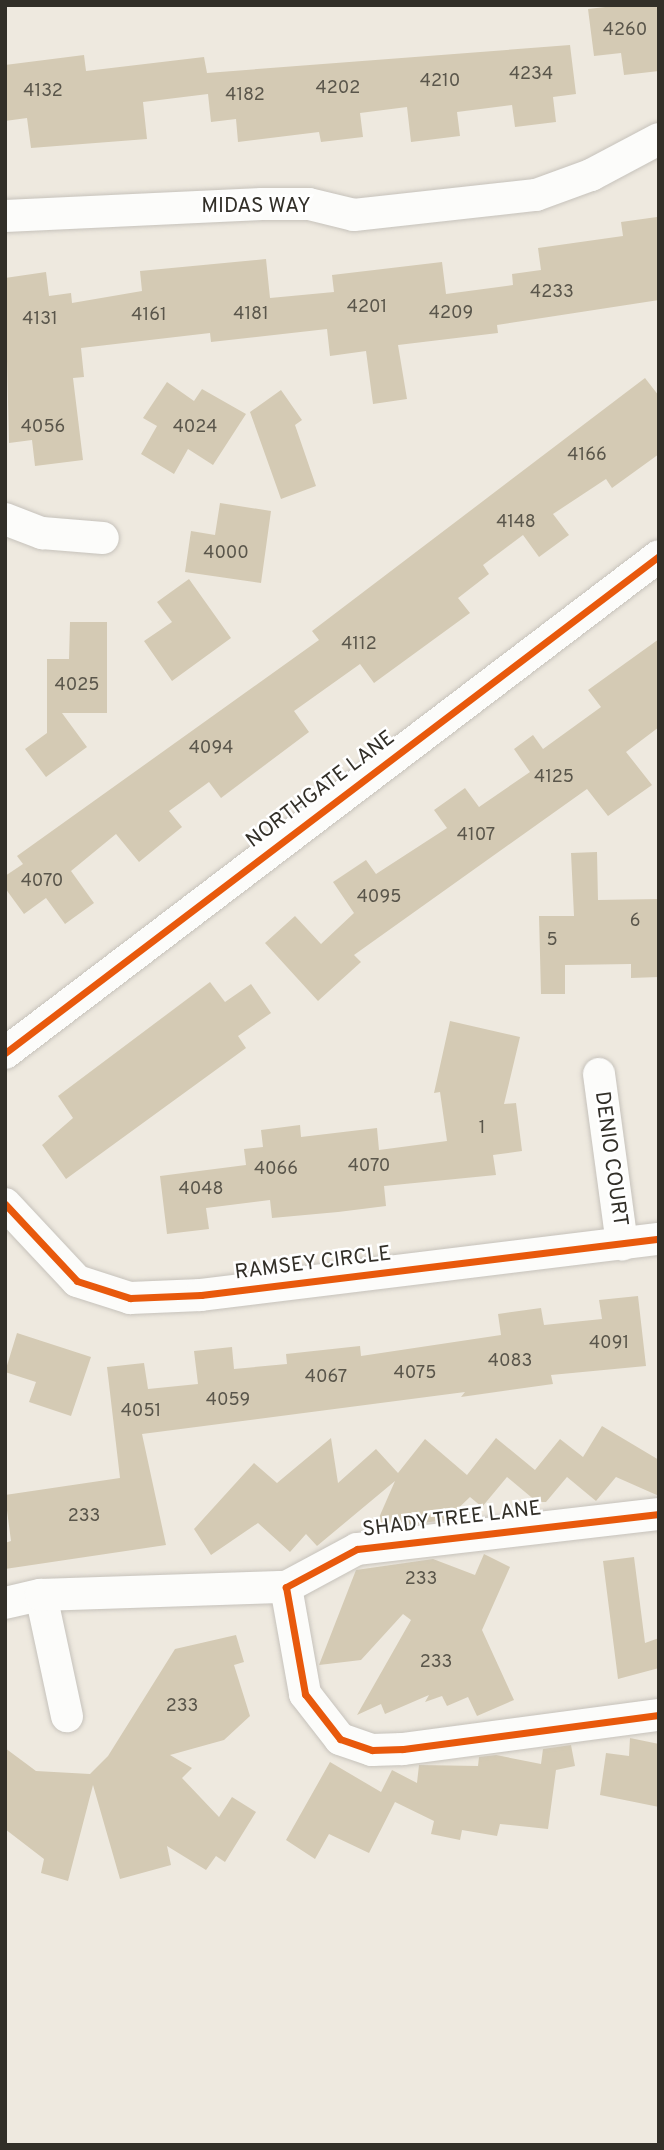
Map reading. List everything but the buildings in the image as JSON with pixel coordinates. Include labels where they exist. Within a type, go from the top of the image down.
[{"type":"street","name":"MIDAS WAY","points":[[5,216],[262,204],[309,204],[354,215],[536,195],[592,175],[659,139]]},
{"type":"street","points":[[5,519],[42,533],[103,538]]},
{"type":"street","name":"NORTHGATE LANE","points":[[5,1053],[659,555]]},
{"type":"street","name":"DENIO COURT","points":[[599,1074],[622,1244]]},
{"type":"street","name":"RAMSEY CIRCLE","points":[[5,1204],[77,1280],[130,1298],[201,1295],[659,1239]]},
{"type":"street","name":"SHADY TREE LANE","points":[[5,1603],[41,1595],[286,1587],[357,1549],[659,1514]]},
{"type":"street","points":[[286,1587],[305,1694],[315,1714],[350,1743],[403,1749],[659,1715]]},
{"type":"street","points":[[41,1595],[67,1716]]},
{"type":"cycle path","points":[[5,1053],[659,556]]},
{"type":"cycle path","points":[[5,1204],[77,1281],[130,1298],[201,1295],[659,1239]]},
{"type":"cycle path","points":[[659,1514],[357,1549],[286,1587],[305,1694],[340,1739],[372,1750],[403,1749],[659,1715]]}]
